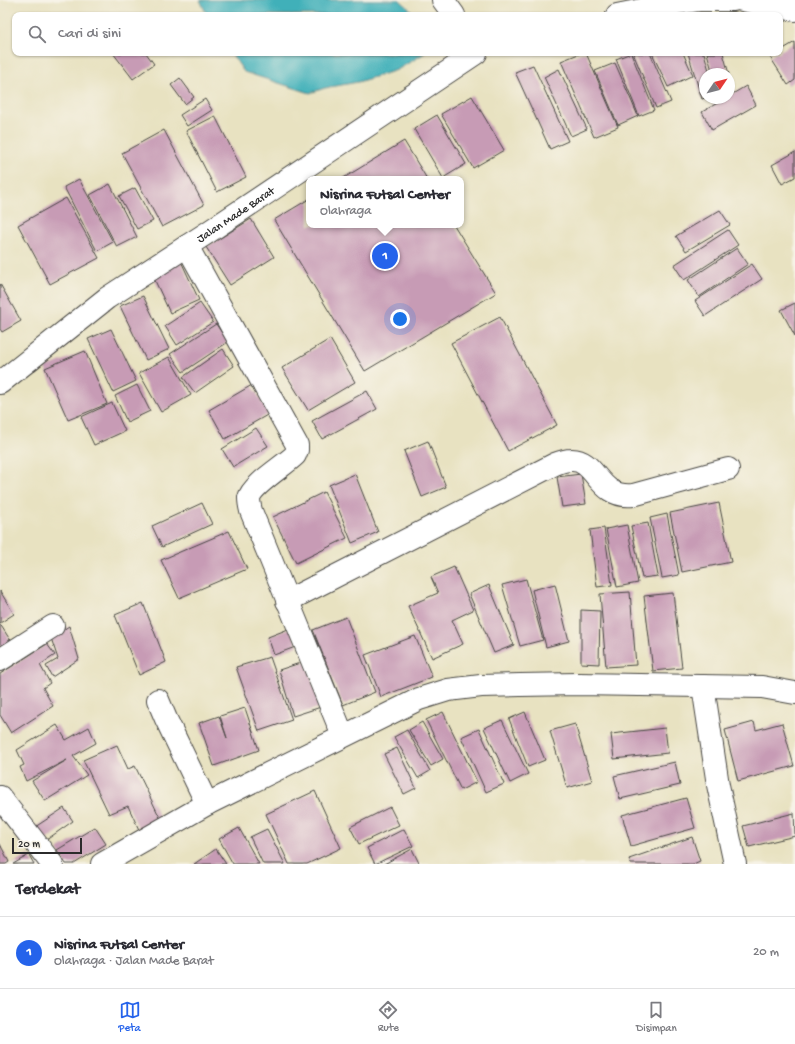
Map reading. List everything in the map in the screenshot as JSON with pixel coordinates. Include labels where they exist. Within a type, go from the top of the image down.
[{"type":"street","points":[[443,0],[452,12]]},
{"type":"street","points":[[632,12],[699,0],[733,0]]},
{"type":"street","points":[[742,0],[795,10]]},
{"type":"street","name":"Jalan Made Barat","points":[[0,383],[107,298],[472,56]]},
{"type":"street","points":[[187,246],[298,444],[295,455],[258,485],[249,499],[251,511],[343,736]]},
{"type":"street","points":[[287,601],[555,464],[570,460],[582,462],[589,467],[609,490],[616,494],[625,496],[728,469]]},
{"type":"street","points":[[0,660],[53,626]]},
{"type":"street","points":[[102,864],[206,804],[419,699],[448,690],[481,686],[520,685],[703,686],[762,688],[795,694]]},
{"type":"street","points":[[703,686],[718,785],[735,864]]},
{"type":"street","points":[[158,700],[206,804]]},
{"type":"street","points":[[0,797],[52,864]]},
{"type":"water","points":[[200,0],[400,0],[413,12],[206,12]]},
{"type":"water","points":[[233,56],[420,56],[397,70],[358,82],[325,88],[310,93],[244,72]]},
{"type":"building","points":[[795,42],[795,80],[788,85],[770,57],[783,56],[783,49]]},
{"type":"building","points":[[115,56],[148,56],[154,64],[133,79]]},
{"type":"building","points":[[574,56],[587,56],[618,127],[594,137],[561,61]]},
{"type":"building","points":[[624,56],[632,56],[654,110],[639,116],[616,59]]},
{"type":"building","points":[[634,56],[651,56],[671,102],[656,108]]},
{"type":"building","points":[[653,56],[684,56],[693,75],[668,87]]},
{"type":"building","points":[[689,56],[705,56],[708,68],[699,68],[699,89]]},
{"type":"building","points":[[708,56],[724,56],[727,68],[711,68]]},
{"type":"building","points":[[615,63],[638,116],[618,125],[595,71]]},
{"type":"building","points":[[533,65],[568,141],[550,149],[515,72]]},
{"type":"building","points":[[559,69],[587,129],[571,136],[544,77]]},
{"type":"building","points":[[180,78],[194,97],[185,104],[171,85]]},
{"type":"building","points":[[746,86],[756,105],[712,130],[702,112],[716,104],[735,104],[735,92]]},
{"type":"building","points":[[472,96],[504,150],[473,168],[441,114]]},
{"type":"building","points":[[205,99],[212,110],[187,126],[180,115]]},
{"type":"building","points":[[437,115],[466,164],[446,176],[442,176],[414,129]]},
{"type":"building","points":[[215,116],[246,177],[217,192],[186,131]]},
{"type":"building","points":[[164,130],[204,205],[162,227],[122,153]]},
{"type":"building","points":[[404,141],[425,176],[347,176]]},
{"type":"building","points":[[795,152],[795,177],[782,184],[772,165]]},
{"type":"building","points":[[79,179],[113,242],[97,251],[64,187]]},
{"type":"building","points":[[110,184],[137,237],[117,247],[90,195]]},
{"type":"building","points":[[135,188],[153,221],[137,229],[119,196]]},
{"type":"building","points":[[66,198],[99,258],[50,284],[18,225]]},
{"type":"building","points":[[306,201],[306,228],[456,228],[496,293],[365,371],[274,220]]},
{"type":"building","points":[[720,210],[730,225],[686,251],[676,236]]},
{"type":"building","points":[[251,219],[274,257],[230,285],[206,247]]},
{"type":"building","points":[[728,230],[738,245],[684,280],[674,265]]},
{"type":"building","points":[[737,248],[748,264],[699,297],[688,280]]},
{"type":"building","points":[[180,259],[199,300],[170,313],[151,272]]},
{"type":"building","points":[[752,264],[762,279],[705,316],[695,301]]},
{"type":"building","points":[[0,284],[21,321],[2,332],[0,329]]},
{"type":"building","points":[[143,296],[169,349],[146,360],[120,306]]},
{"type":"building","points":[[200,303],[213,322],[177,345],[165,326]]},
{"type":"building","points":[[795,303],[795,336],[781,310]]},
{"type":"building","points":[[500,317],[557,425],[508,451],[451,343]]},
{"type":"building","points":[[216,324],[228,342],[183,372],[170,354]]},
{"type":"building","points":[[111,329],[136,381],[113,392],[88,339]]},
{"type":"building","points":[[330,339],[355,382],[308,410],[282,368]]},
{"type":"building","points":[[223,349],[234,366],[195,393],[183,377]]},
{"type":"building","points":[[85,351],[107,404],[68,420],[45,368]]},
{"type":"building","points":[[169,357],[191,395],[161,412],[139,373]]},
{"type":"building","points":[[137,385],[150,411],[127,422],[115,396]]},
{"type":"building","points":[[252,385],[269,414],[225,439],[209,410]]},
{"type":"building","points":[[367,391],[377,409],[322,439],[312,421]]},
{"type":"building","points":[[112,403],[125,431],[94,445],[81,417]]},
{"type":"building","points":[[256,428],[268,446],[233,467],[222,449]]},
{"type":"building","points":[[428,441],[446,487],[422,497],[404,451]]},
{"type":"building","points":[[355,474],[378,532],[352,543],[329,485]]},
{"type":"building","points":[[581,474],[586,504],[562,507],[557,477]]},
{"type":"building","points":[[324,492],[347,538],[296,563],[273,517]]},
{"type":"building","points":[[202,503],[212,524],[162,547],[152,526]]},
{"type":"building","points":[[719,503],[731,562],[682,572],[670,513]]},
{"type":"building","points":[[667,514],[679,575],[662,578],[650,518]]},
{"type":"building","points":[[648,523],[658,576],[642,578],[631,526]]},
{"type":"building","points":[[627,525],[638,583],[617,587],[606,529]]},
{"type":"building","points":[[604,528],[612,585],[597,587],[590,530]]},
{"type":"building","points":[[229,531],[247,569],[179,598],[161,560]]},
{"type":"building","points":[[454,567],[473,610],[452,620],[463,644],[432,658],[408,606],[438,593],[431,577]]},
{"type":"building","points":[[526,579],[543,640],[520,646],[502,585]]},
{"type":"building","points":[[555,584],[569,641],[546,647],[532,590]]},
{"type":"building","points":[[489,585],[514,645],[494,653],[469,594]]},
{"type":"building","points":[[0,591],[14,614],[0,623]]},
{"type":"building","points":[[630,592],[636,665],[606,667],[600,594]]},
{"type":"building","points":[[673,593],[682,668],[653,671],[644,596]]},
{"type":"building","points":[[143,603],[166,662],[139,675],[115,615]]},
{"type":"building","points":[[581,610],[600,611],[599,664],[581,663]]},
{"type":"building","points":[[346,617],[375,692],[343,705],[313,630]]},
{"type":"building","points":[[0,624],[14,646],[0,655]]},
{"type":"building","points":[[69,626],[79,659],[52,677],[46,666],[58,659],[51,638]]},
{"type":"building","points":[[291,628],[298,646],[274,655],[268,637]]},
{"type":"building","points":[[415,636],[432,677],[381,697],[365,655]]},
{"type":"building","points":[[47,644],[55,655],[40,665],[50,683],[43,688],[53,706],[11,733],[0,715],[0,674]]},
{"type":"building","points":[[270,657],[292,720],[259,731],[236,667]]},
{"type":"building","points":[[306,661],[321,707],[293,716],[279,670]]},
{"type":"building","points":[[245,708],[259,750],[214,766],[199,723],[219,716],[227,738],[220,716]]},
{"type":"building","points":[[443,712],[477,782],[461,790],[426,720]]},
{"type":"building","points":[[525,712],[545,760],[528,767],[509,719]]},
{"type":"building","points":[[502,720],[528,774],[510,783],[484,728]]},
{"type":"building","points":[[422,722],[443,759],[431,766],[409,730]]},
{"type":"building","points":[[754,722],[756,730],[782,723],[794,766],[738,781],[725,730]]},
{"type":"building","points":[[575,724],[592,781],[567,788],[550,731]]},
{"type":"building","points":[[57,725],[66,740],[89,727],[96,743],[73,756],[87,775],[45,801],[32,781],[67,760],[26,781],[20,767],[24,765],[17,750]]},
{"type":"building","points":[[665,728],[668,753],[614,759],[611,734]]},
{"type":"building","points":[[479,729],[504,784],[486,792],[461,737]]},
{"type":"building","points":[[407,730],[430,771],[418,778],[394,737]]},
{"type":"building","points":[[117,745],[128,769],[135,766],[163,824],[141,834],[128,806],[109,814],[83,760]]},
{"type":"building","points":[[397,748],[416,788],[404,794],[384,754]]},
{"type":"building","points":[[675,762],[680,785],[620,799],[614,776]]},
{"type":"building","points":[[315,791],[341,848],[307,864],[289,864],[266,814]]},
{"type":"building","points":[[686,798],[695,828],[631,846],[622,815]]},
{"type":"building","points":[[390,807],[399,825],[359,844],[350,827]]},
{"type":"building","points":[[64,808],[73,821],[42,843],[32,829]]},
{"type":"building","points":[[794,813],[795,836],[749,847],[743,826]]},
{"type":"building","points":[[95,827],[106,844],[74,864],[66,864],[57,850]]},
{"type":"building","points":[[239,828],[259,864],[233,864],[219,839]]},
{"type":"building","points":[[267,829],[285,864],[263,864],[250,837]]},
{"type":"building","points":[[404,829],[413,846],[375,864],[367,848]]},
{"type":"building","points":[[692,837],[700,861],[693,864],[631,864],[629,859]]},
{"type":"building","points":[[0,844],[9,862],[6,864],[0,864]]},
{"type":"building","points":[[216,849],[226,864],[194,864]]},
{"type":"building","points":[[412,849],[419,863],[384,864]]},
{"type":"building","points":[[29,855],[34,864],[13,864]]},
{"type":"place","name":"Nisrina Futsal Center","points":[[385,256]]}]
